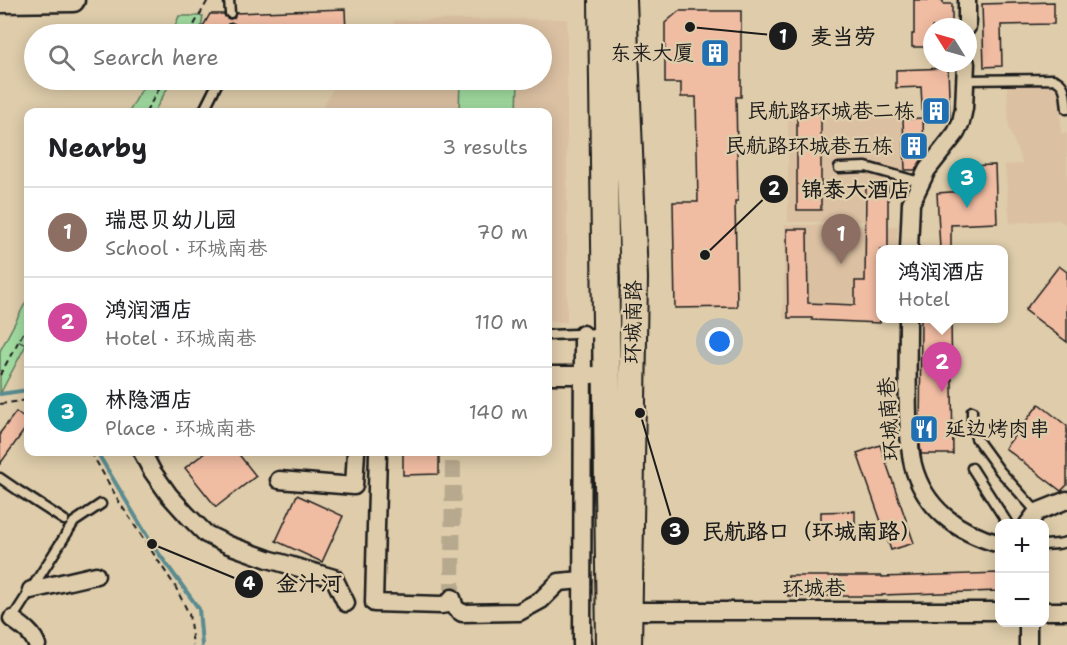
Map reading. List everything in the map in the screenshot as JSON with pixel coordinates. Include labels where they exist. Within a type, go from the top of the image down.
[{"type":"main road","name":"环城南路","points":[[602,0],[595,375],[610,645]]},
{"type":"main road","name":"环城南路","points":[[623,0],[634,278],[628,645]]},
{"type":"street","points":[[0,1],[74,0]]},
{"type":"street","points":[[967,0],[967,18]]},
{"type":"street","points":[[909,245],[911,203],[927,170],[956,133],[964,108],[966,72]]},
{"type":"street","name":"环城南巷","points":[[908,323],[907,391],[910,447],[918,479],[930,502],[947,519],[982,540],[995,543]]},
{"type":"street","points":[[552,375],[595,375],[582,580],[582,645]]},
{"type":"street","points":[[144,456],[169,495],[206,534],[268,559],[334,578],[346,603]]},
{"type":"street","points":[[279,480],[354,486],[356,456]]},
{"type":"street","points":[[378,456],[374,603],[441,605],[452,600],[455,608],[462,613],[519,612],[541,600],[559,582],[582,580]]},
{"type":"street","points":[[1032,518],[1067,500]]},
{"type":"street","points":[[31,590],[96,575]]},
{"type":"street","name":"环城巷","points":[[628,611],[995,611]]},
{"type":"street","points":[[1049,611],[1067,611]]},
{"type":"street","points":[[12,619],[27,630],[38,645]]},
{"type":"street","points":[[1028,627],[1028,645]]},
{"type":"lane","points":[[229,0],[230,13]]},
{"type":"lane","points":[[977,72],[1059,81],[1066,92],[1067,109]]},
{"type":"lane","points":[[205,108],[214,90]]},
{"type":"lane","points":[[839,168],[866,167],[920,182]]},
{"type":"lane","points":[[552,334],[595,333]]},
{"type":"lane","points":[[972,411],[972,424],[976,438],[1032,518]]},
{"type":"lane","points":[[972,468],[1005,519]]},
{"type":"lane","points":[[0,478],[64,520]]},
{"type":"lane","points":[[12,619],[74,522],[101,504]]},
{"type":"lane","points":[[1049,545],[1067,542]]},
{"type":"path","points":[[195,24],[208,0]]},
{"type":"path","points":[[148,108],[158,90]]},
{"type":"path","points":[[0,375],[24,332]]},
{"type":"path","points":[[19,341],[24,344]]},
{"type":"path","points":[[0,404],[24,401]]},
{"type":"path","points":[[93,456],[121,505],[175,586],[189,614],[193,645]]},
{"type":"shaded area","points":[[567,19],[567,322],[552,321],[552,108],[322,108],[332,90],[552,90],[552,24],[394,24],[394,20]]},
{"type":"shaded area","points":[[1052,83],[1060,89],[1061,133],[1067,134],[1067,225],[1058,220],[1010,223],[1005,165],[1023,164],[1009,129],[1007,86]]},
{"type":"shaded area","points":[[902,116],[905,185],[865,185],[864,221],[788,222],[788,117]]},
{"type":"shaded area","points":[[785,225],[898,226],[897,245],[876,245],[876,304],[812,303],[812,319],[783,319]]},
{"type":"green space","points":[[179,16],[203,16],[202,24],[176,24]]},
{"type":"green space","points":[[141,90],[166,90],[156,108],[131,108]]},
{"type":"green space","points":[[460,90],[518,90],[517,108],[459,108]]},
{"type":"green space","points":[[24,306],[24,349],[0,394],[0,351]]},
{"type":"building","points":[[914,0],[943,0],[943,4],[952,4],[952,18],[923,18],[923,47],[912,47],[912,34],[914,34]]},
{"type":"building","points":[[1054,2],[1054,24],[1001,25],[1002,66],[984,67],[982,4]]},
{"type":"building","points":[[345,9],[346,24],[204,24],[210,14],[224,14],[230,19],[234,18],[236,13]]},
{"type":"building","points":[[679,11],[741,11],[741,97],[736,97],[737,307],[675,308],[673,202],[698,202],[696,97],[681,97],[681,83],[665,83],[665,23]]},
{"type":"building","points":[[923,69],[923,72],[948,72],[950,121],[923,123],[921,87],[896,88],[896,70]]},
{"type":"building","points":[[797,111],[821,111],[821,210],[797,210]]},
{"type":"building","name":"民航路环城巷五栋","points":[[923,118],[924,156],[915,170],[905,170],[903,119]]},
{"type":"building","points":[[995,165],[997,223],[951,225],[951,245],[940,245],[937,193],[965,191],[964,166]]},
{"type":"building","points":[[866,186],[888,186],[888,245],[876,245],[876,323],[788,318],[787,229],[807,229],[808,303],[855,305],[855,281],[865,281]]},
{"type":"building","points":[[1059,266],[1067,272],[1067,342],[1025,310]]},
{"type":"building","points":[[921,323],[951,323],[953,454],[921,454]]},
{"type":"building","points":[[1039,404],[1067,426],[1067,485],[1061,491],[1005,448]]},
{"type":"building","points":[[16,412],[24,418],[24,431],[0,464],[0,433]]},
{"type":"building","points":[[880,445],[914,543],[891,550],[857,453]]},
{"type":"building","points":[[201,456],[240,456],[256,476],[216,507],[185,468]]},
{"type":"building","points":[[403,456],[439,456],[439,474],[403,475]]},
{"type":"building","points":[[297,495],[343,516],[322,562],[276,541]]},
{"type":"building","points":[[855,511],[855,533],[821,533],[821,512]]},
{"type":"building","points":[[995,573],[995,591],[882,596],[788,596],[788,576],[882,577]]},
{"type":"waterway","points":[[0,394],[24,391]]},
{"type":"waterway","points":[[99,456],[152,544],[199,609],[202,645]]},
{"type":"tunnel","points":[[452,598],[453,456]]},
{"type":"place","name":"麦当劳","points":[[690,27]]},
{"type":"place","name":"东来大厦","points":[[715,53]]},
{"type":"place","name":"民航路环城巷二栋","points":[[936,111]]},
{"type":"place","name":"民航路环城巷五栋","points":[[914,146]]},
{"type":"place","name":"林隐酒店","points":[[967,208]]},
{"type":"place","name":"锦泰大酒店","points":[[705,255]]},
{"type":"place","name":"瑞思贝幼儿园","points":[[841,264]]},
{"type":"place","name":"鸿润酒店","points":[[942,392]]},
{"type":"place","name":"民航路口（环城南路）","points":[[640,413]]},
{"type":"place","name":"延边烤肉串","points":[[924,429]]},
{"type":"place","name":"金汁河","points":[[152,544]]}]
